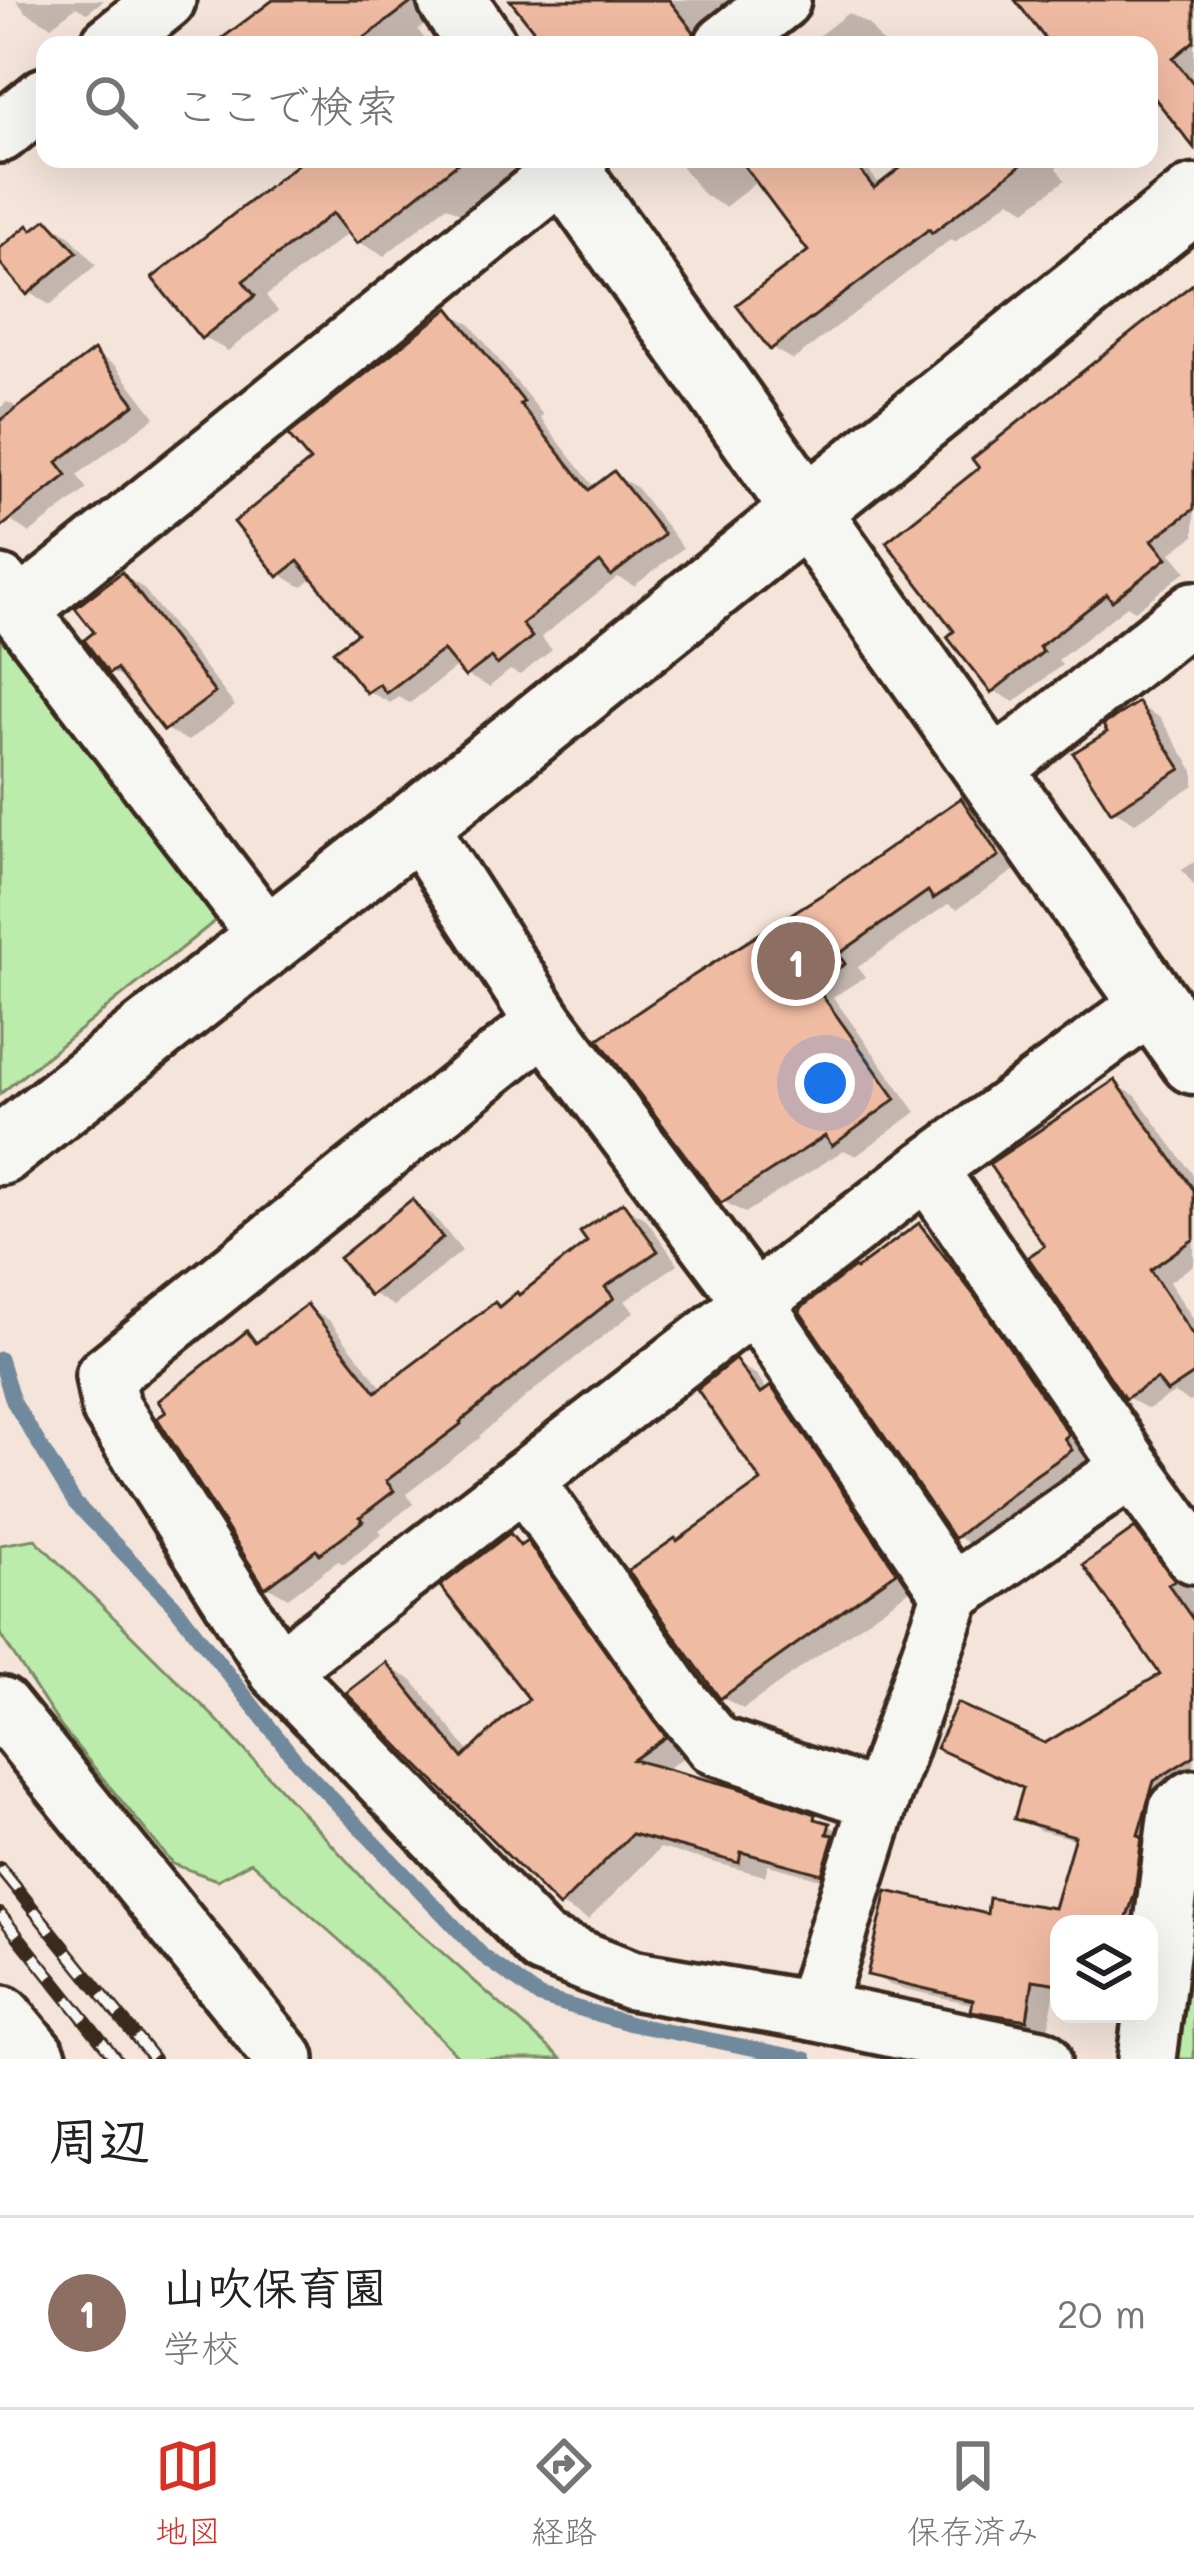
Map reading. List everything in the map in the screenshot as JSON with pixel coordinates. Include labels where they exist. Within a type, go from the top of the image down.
[{"type":"street","points":[[121,36],[166,0]]},
{"type":"street","points":[[452,0],[476,36]]},
{"type":"street","points":[[736,36],[782,0]]},
{"type":"street","points":[[269,938],[10,598],[560,168]]},
{"type":"street","points":[[572,168],[1194,1060]]},
{"type":"street","points":[[0,1151],[1194,200]]},
{"type":"street","points":[[991,772],[1194,611]]},
{"type":"street","points":[[416,824],[545,1023],[755,1304],[952,1594]]},
{"type":"street","points":[[278,1670],[928,1169],[1154,1003]]},
{"type":"street","points":[[545,1023],[105,1376],[111,1408],[278,1670],[544,1945],[632,1980],[813,2011],[1041,2059]]},
{"type":"street","points":[[928,1169],[1194,1553]]},
{"type":"street","points":[[813,2011],[879,1801],[952,1594],[1132,1468]]},
{"type":"street","points":[[524,1480],[715,1745],[879,1801]]},
{"type":"street","points":[[0,1706],[285,2059]]},
{"type":"street","points":[[1147,2059],[1178,1811],[1194,1799]]},
{"type":"street","points":[[0,2019],[33,2059]]},
{"type":"green space","points":[[0,636],[213,904],[215,921],[0,1094]]},
{"type":"green space","points":[[35,1539],[216,1719],[383,1900],[562,2059],[461,2059],[364,1962],[251,1862],[217,1880],[173,1864],[61,1727],[0,1634],[0,1545]]},
{"type":"green space","points":[[1194,1830],[1194,2059],[1177,2059],[1169,2043]]},
{"type":"building","points":[[273,0],[415,0],[367,36],[225,36]]},
{"type":"building","points":[[510,0],[669,0],[694,32],[693,36],[538,36]]},
{"type":"building","points":[[1015,0],[1194,0],[1194,41],[1173,58],[1194,84],[1194,148],[1158,102],[1158,36],[1043,36]]},
{"type":"building","points":[[293,168],[452,168],[357,244],[333,213],[243,281],[255,296],[201,339],[152,278]]},
{"type":"building","points":[[746,168],[858,168],[874,188],[900,168],[1017,168],[770,350],[736,305],[808,251]]},
{"type":"building","points":[[47,219],[77,252],[27,295],[0,263],[0,248],[28,225],[32,230]]},
{"type":"building","points":[[1194,283],[1194,509],[1152,540],[1167,558],[1112,601],[1107,594],[1039,647],[1043,652],[991,693],[947,637],[954,631],[886,542],[979,468],[972,459]]},
{"type":"building","points":[[449,308],[589,490],[614,471],[664,535],[611,576],[600,562],[522,624],[532,637],[497,665],[491,657],[465,677],[443,650],[386,693],[379,684],[366,693],[333,651],[357,633],[298,561],[278,577],[234,522],[310,461],[288,435]]},
{"type":"building","points":[[94,350],[135,404],[57,462],[67,475],[0,528],[0,421]]},
{"type":"building","points":[[122,572],[215,693],[164,731],[116,669],[109,674],[84,640],[94,632],[75,608]]},
{"type":"building","points":[[1138,702],[1181,769],[1111,812],[1073,753],[1107,732],[1103,725]]},
{"type":"building","points":[[961,798],[999,856],[933,899],[928,891],[839,954],[845,964],[814,984],[896,1099],[832,1146],[825,1136],[721,1203],[598,1039],[826,892]]},
{"type":"building","points":[[1115,1080],[1194,1190],[1194,1239],[1150,1270],[1194,1337],[1194,1374],[1167,1392],[1157,1379],[1125,1399],[1028,1257],[1044,1246],[989,1164]]},
{"type":"building","points":[[412,1199],[443,1238],[370,1296],[339,1258]]},
{"type":"building","points":[[623,1202],[658,1251],[605,1287],[614,1298],[386,1481],[394,1491],[360,1517],[363,1521],[265,1588],[157,1418],[166,1412],[158,1401],[247,1331],[256,1343],[307,1304],[376,1392],[495,1302],[499,1307],[517,1292],[519,1295],[587,1242],[580,1232]]},
{"type":"building","points":[[919,1223],[1069,1435],[1064,1438],[1072,1450],[954,1539],[800,1312],[854,1267]]},
{"type":"building","points":[[735,1359],[760,1394],[771,1386],[897,1572],[720,1699],[628,1571],[761,1481],[697,1389]]},
{"type":"building","points":[[1135,1528],[1175,1580],[1168,1584],[1194,1621],[1194,1756],[1154,1781],[1138,1835],[1142,1836],[1135,1892],[1128,1915],[1050,1915],[1050,1983],[1033,1980],[1027,2020],[971,2011],[973,2000],[867,1975],[887,1891],[987,1914],[989,1898],[1054,1908],[1075,1836],[1014,1819],[1023,1788],[936,1748],[957,1703],[1045,1743],[1160,1674],[1083,1565]]},
{"type":"building","points":[[510,1533],[520,1546],[527,1541],[666,1737],[633,1760],[816,1814],[815,1819],[830,1823],[827,1834],[834,1835],[822,1874],[741,1852],[739,1863],[632,1834],[559,1907],[346,1693],[386,1662],[463,1758],[529,1699],[440,1586]]},
{"type":"waterway","points":[[0,1359],[13,1401],[75,1503],[173,1604],[297,1762],[483,1956],[540,1997],[631,2024],[806,2059]]},
{"type":"railway","points":[[0,1868],[154,2059]]},
{"type":"railway","points":[[0,1914],[116,2059]]},
{"type":"place","name":"山吹保育園","points":[[796,961]]}]
